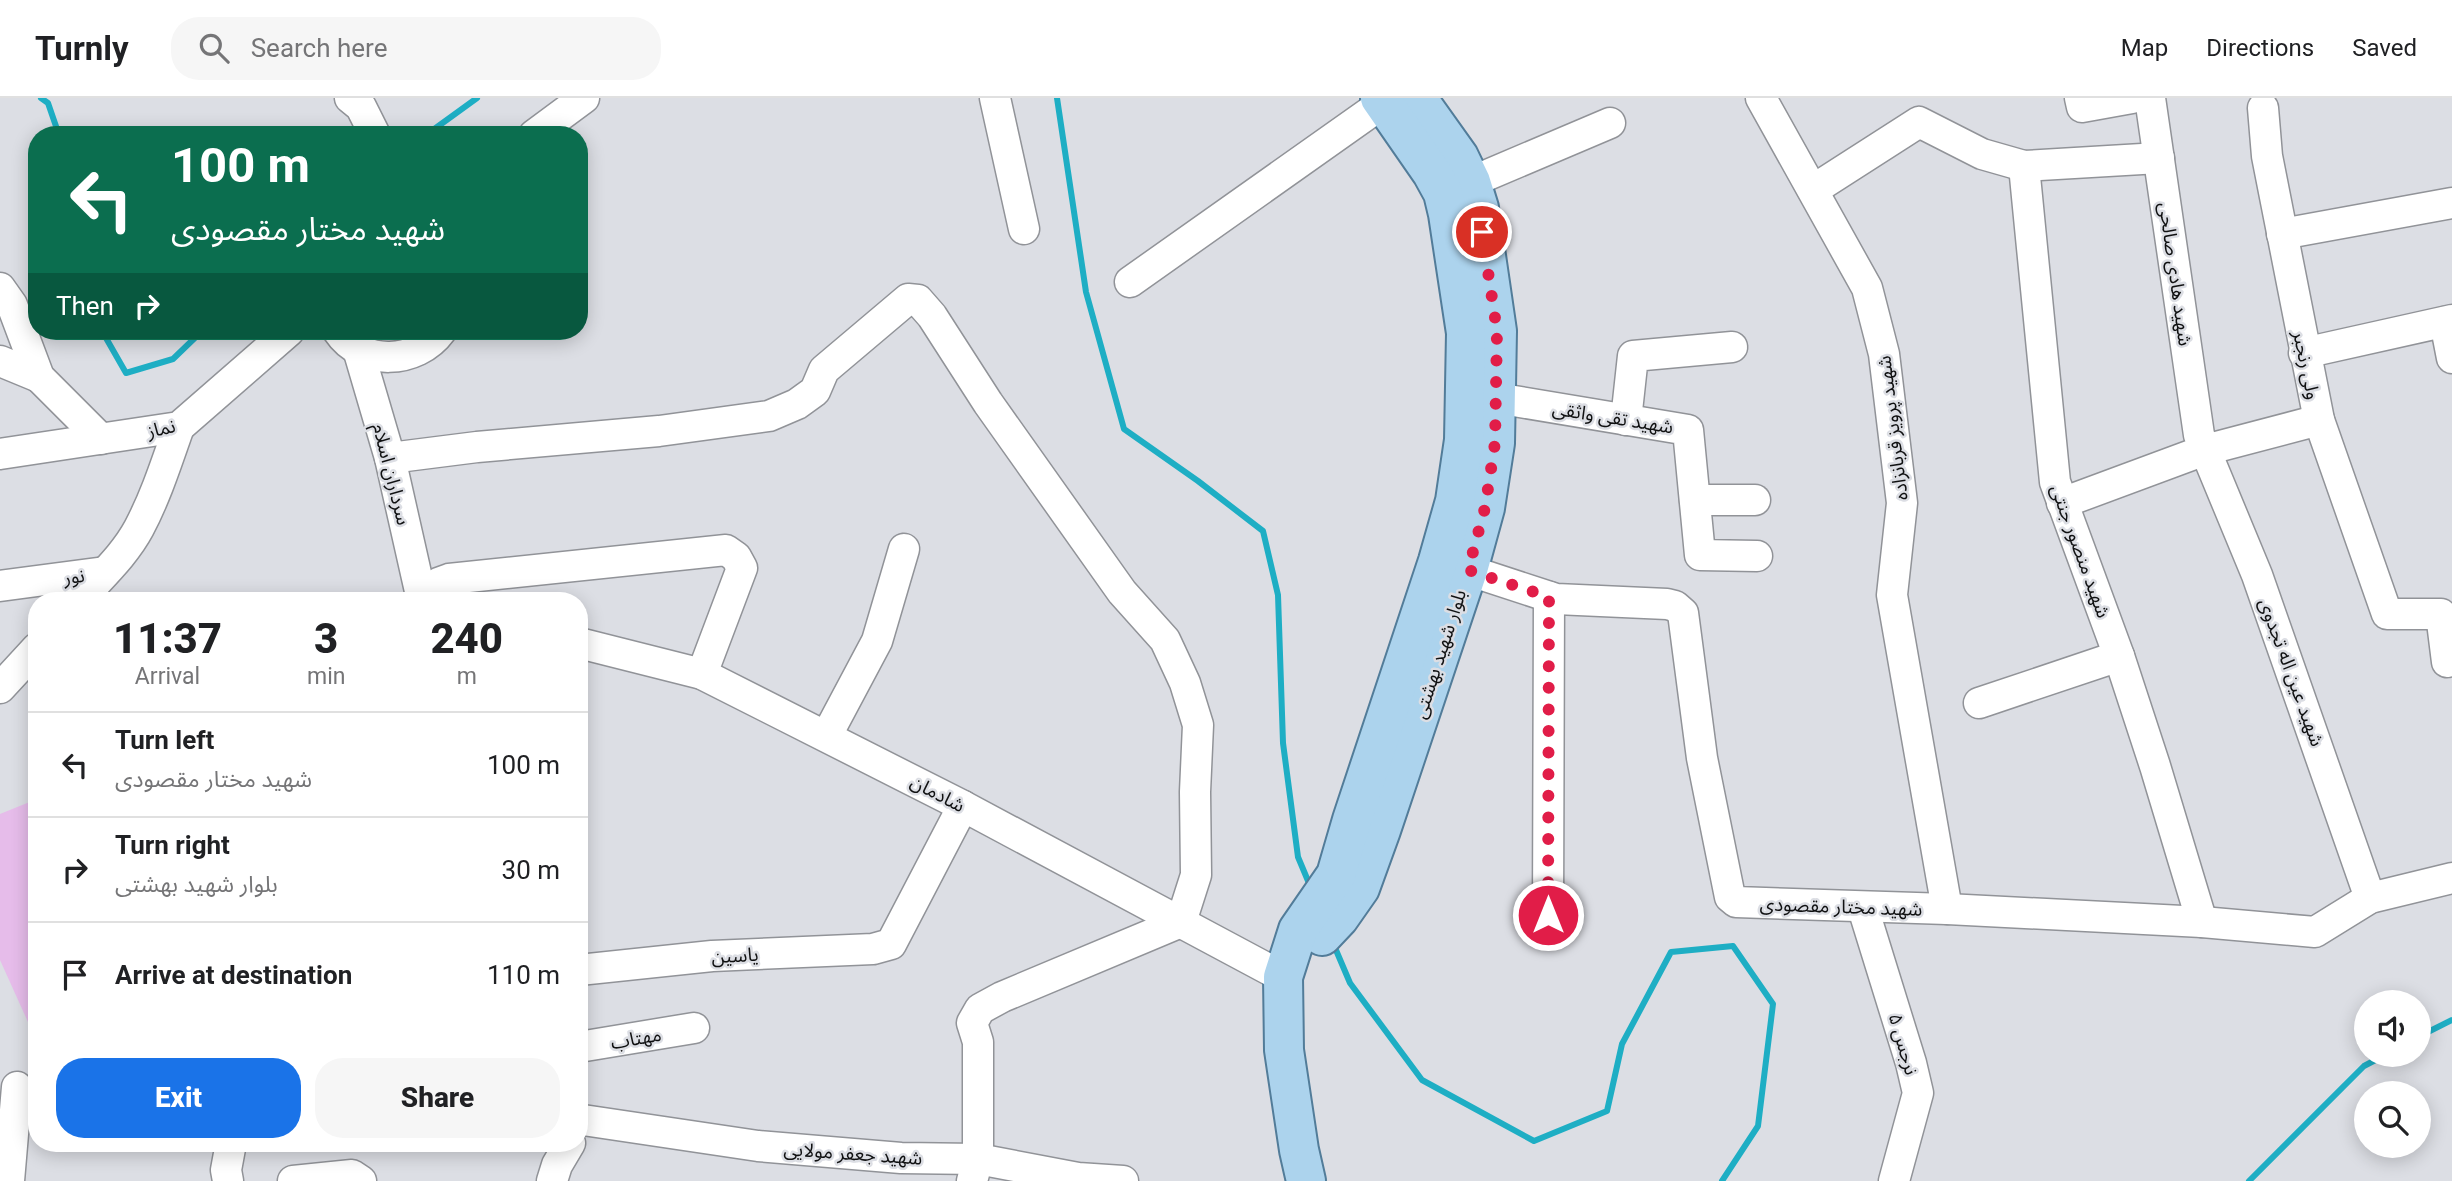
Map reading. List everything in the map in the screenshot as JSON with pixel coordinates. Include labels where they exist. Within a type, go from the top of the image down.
[{"type":"main road","name":"بلوار شهید بهشتی","points":[[1297,951],[1348,881],[1352,820],[1453,565],[1485,508],[1495,443],[1497,331],[1479,208],[1459,157],[1393,100]]},
{"type":"main road","name":"بلوار شهید بهشتی","points":[[1393,100],[1443,193],[1466,333],[1464,440],[1455,501],[1453,565]]},
{"type":"main road","points":[[1297,951],[1284,1050],[1306,1181]]},
{"type":"street","points":[[546,126],[584,98]]},
{"type":"street","points":[[995,98],[1024,229]]},
{"type":"street","name":"شهید پرویز قربانزاده","points":[[1761,98],[1867,288],[1884,354],[1902,503],[1892,595],[1947,909]]},
{"type":"street","points":[[2080,98],[2082,107],[2132,98]]},
{"type":"street","name":"شهید هادی صالحی","points":[[2150,98],[2199,435],[2205,450]]},
{"type":"street","points":[[1130,282],[1393,100]]},
{"type":"street","points":[[356,103],[370,126]]},
{"type":"street","name":"ولی رنجبر","points":[[2263,108],[2267,156],[2319,421],[2386,614],[2441,614],[2447,662],[2452,661]]},
{"type":"street","points":[[1813,190],[1919,122],[1982,154],[2024,166],[2159,158]]},
{"type":"street","points":[[1471,182],[1610,123]]},
{"type":"street","name":"شهید منصور جنتی","points":[[2024,166],[2055,482],[2119,656],[2202,922]]},
{"type":"street","points":[[2282,233],[2452,203]]},
{"type":"street","points":[[0,288],[12,305],[39,377]]},
{"type":"street","points":[[390,458],[477,447],[659,431],[769,416],[797,404],[815,391],[824,370],[842,354],[898,306],[908,299],[918,300],[954,346],[988,403],[1122,592],[1165,640],[1185,683],[1198,725],[1195,792],[1196,875],[1181,922],[1012,992],[980,1009],[972,1023],[978,1042],[975,1170]]},
{"type":"street","points":[[2304,353],[2448,321],[2452,358]]},
{"type":"street","name":"نماز","points":[[0,454],[179,427],[279,340]]},
{"type":"street","points":[[348,340],[377,356],[398,357],[418,351],[434,340]]},
{"type":"street","name":"سرداران اسلام","points":[[348,340],[390,458],[422,592]]},
{"type":"street","points":[[1626,420],[1633,356],[1732,346]]},
{"type":"street","points":[[0,361],[39,377],[101,439]]},
{"type":"street","name":"شهید تقی واثقی","points":[[1496,398],[1688,430],[1700,555],[1757,556]]},
{"type":"street","points":[[2062,503],[2205,450],[2319,421]]},
{"type":"street","points":[[87,592],[117,560],[138,530],[159,485],[179,427]]},
{"type":"street","name":"شهید عین اله تجدوی","points":[[2205,450],[2257,575],[2370,898]]},
{"type":"street","points":[[1695,500],[1755,499]]},
{"type":"street","points":[[431,592],[438,583],[449,579],[726,550],[736,556],[742,568],[702,674]]},
{"type":"street","points":[[827,735],[877,641],[904,550]]},
{"type":"street","name":"شهید مختار مقصودی","points":[[1453,565],[1549,597],[1667,604],[1684,613],[1702,758],[1730,897],[1736,902],[2202,922],[2315,932],[2370,898],[2452,878]]},
{"type":"street","name":"نور","points":[[0,586],[106,572]]},
{"type":"street","points":[[1548,915],[1549,597]]},
{"type":"street","name":"شادمان","points":[[588,645],[702,674],[827,735],[1181,922],[1297,951]]},
{"type":"street","points":[[1979,702],[2119,656]]},
{"type":"street","points":[[0,688],[28,658]]},
{"type":"street","name":"یاسین","points":[[588,969],[712,956],[873,949],[891,944],[964,806]]},
{"type":"street","name":"نرجس ۵","points":[[1863,908],[1918,1093],[1894,1181]]},
{"type":"street","name":"مهتاب","points":[[588,1046],[694,1028]]},
{"type":"street","points":[[9,1181],[25,1090]]},
{"type":"street","name":"شهید جعفر مولایی","points":[[588,1128],[901,1158],[975,1170],[1122,1181]]},
{"type":"street","points":[[228,1181],[226,1170],[229,1152]]},
{"type":"street","points":[[552,1181],[564,1152]]},
{"type":"street","points":[[293,1181],[352,1175],[361,1181]]},
{"type":"shaded area","points":[[28,803],[28,1022],[0,960],[0,814]]},
{"type":"waterway","points":[[41,98],[48,103],[56,126]]},
{"type":"waterway","points":[[438,126],[477,98]]},
{"type":"waterway","points":[[1057,98],[1086,292],[1124,429],[1263,531],[1278,595],[1283,743],[1298,857],[1311,888]]},
{"type":"waterway","points":[[107,340],[126,373],[173,359],[193,340]]},
{"type":"waterway","points":[[1333,943],[1350,983],[1422,1080],[1534,1141],[1607,1111],[1622,1044],[1671,952],[1733,946],[1773,1004],[1758,1126],[1722,1181]]},
{"type":"waterway","points":[[2431,1030],[2452,1020]]},
{"type":"waterway","points":[[2249,1181],[2363,1067]]},
{"type":"route","points":[[1482,232],[1497,331],[1495,443],[1485,508],[1468,570],[1549,597],[1548,915]]}]
